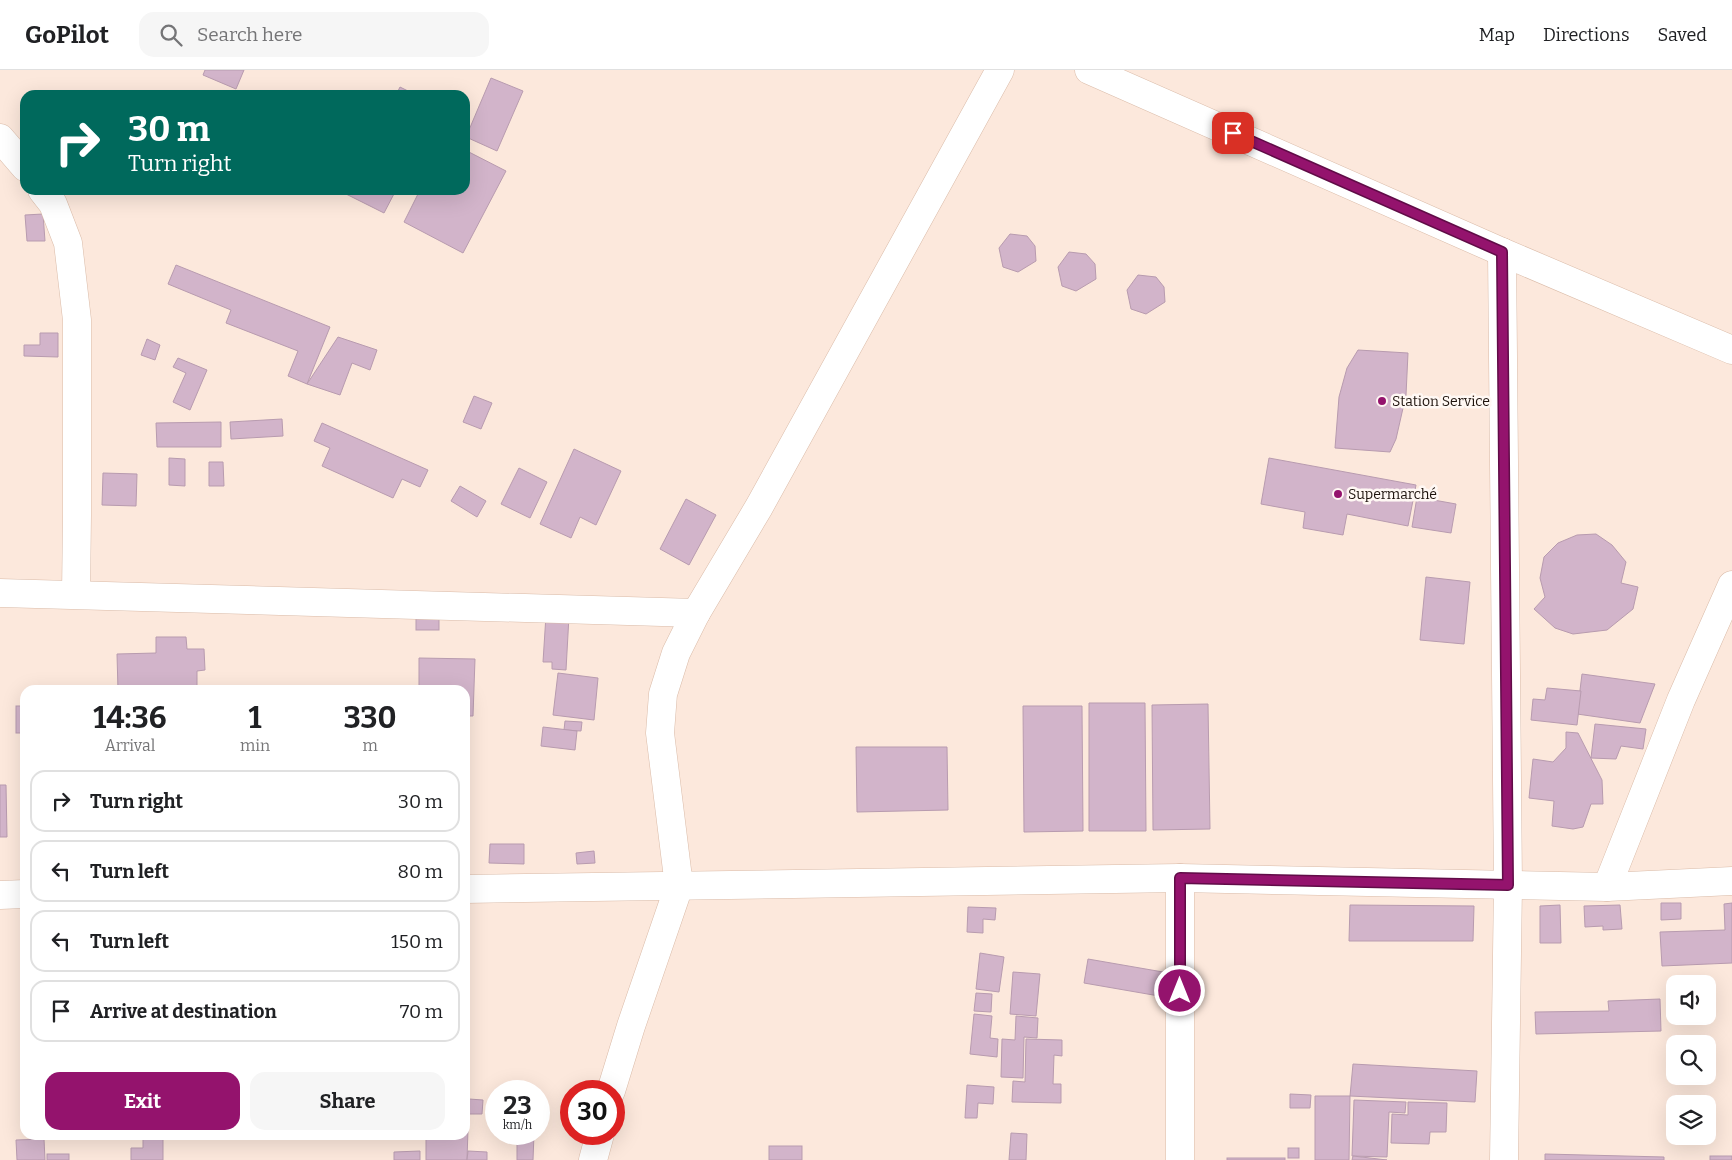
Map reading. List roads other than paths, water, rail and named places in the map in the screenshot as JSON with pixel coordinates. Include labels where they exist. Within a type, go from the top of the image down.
[{"type":"main road","points":[[614,1080],[634,1016],[679,886],[660,733],[663,694],[676,654],[696,613],[759,507],[1000,70]]},
{"type":"main road","points":[[1089,70],[1502,252],[1732,350]]},
{"type":"main road","points":[[0,138],[20,161]]},
{"type":"main road","points":[[46,195],[53,204],[68,243],[77,320],[78,515],[76,594]]},
{"type":"main road","points":[[1502,252],[1508,885],[1504,1160]]},
{"type":"main road","points":[[1607,887],[1681,700],[1732,584]]},
{"type":"main road","points":[[0,593],[696,613]]},
{"type":"main road","points":[[1180,878],[1180,1160]]},
{"type":"main road","points":[[470,889],[1180,878],[1607,887],[1732,881]]},
{"type":"main road","points":[[0,895],[20,894]]},
{"type":"main road","points":[[593,1160],[597,1145]]},
{"type":"place","name":"Station Service","points":[[1382,401]]},
{"type":"place","name":"Supermarché","points":[[1338,494]]}]
